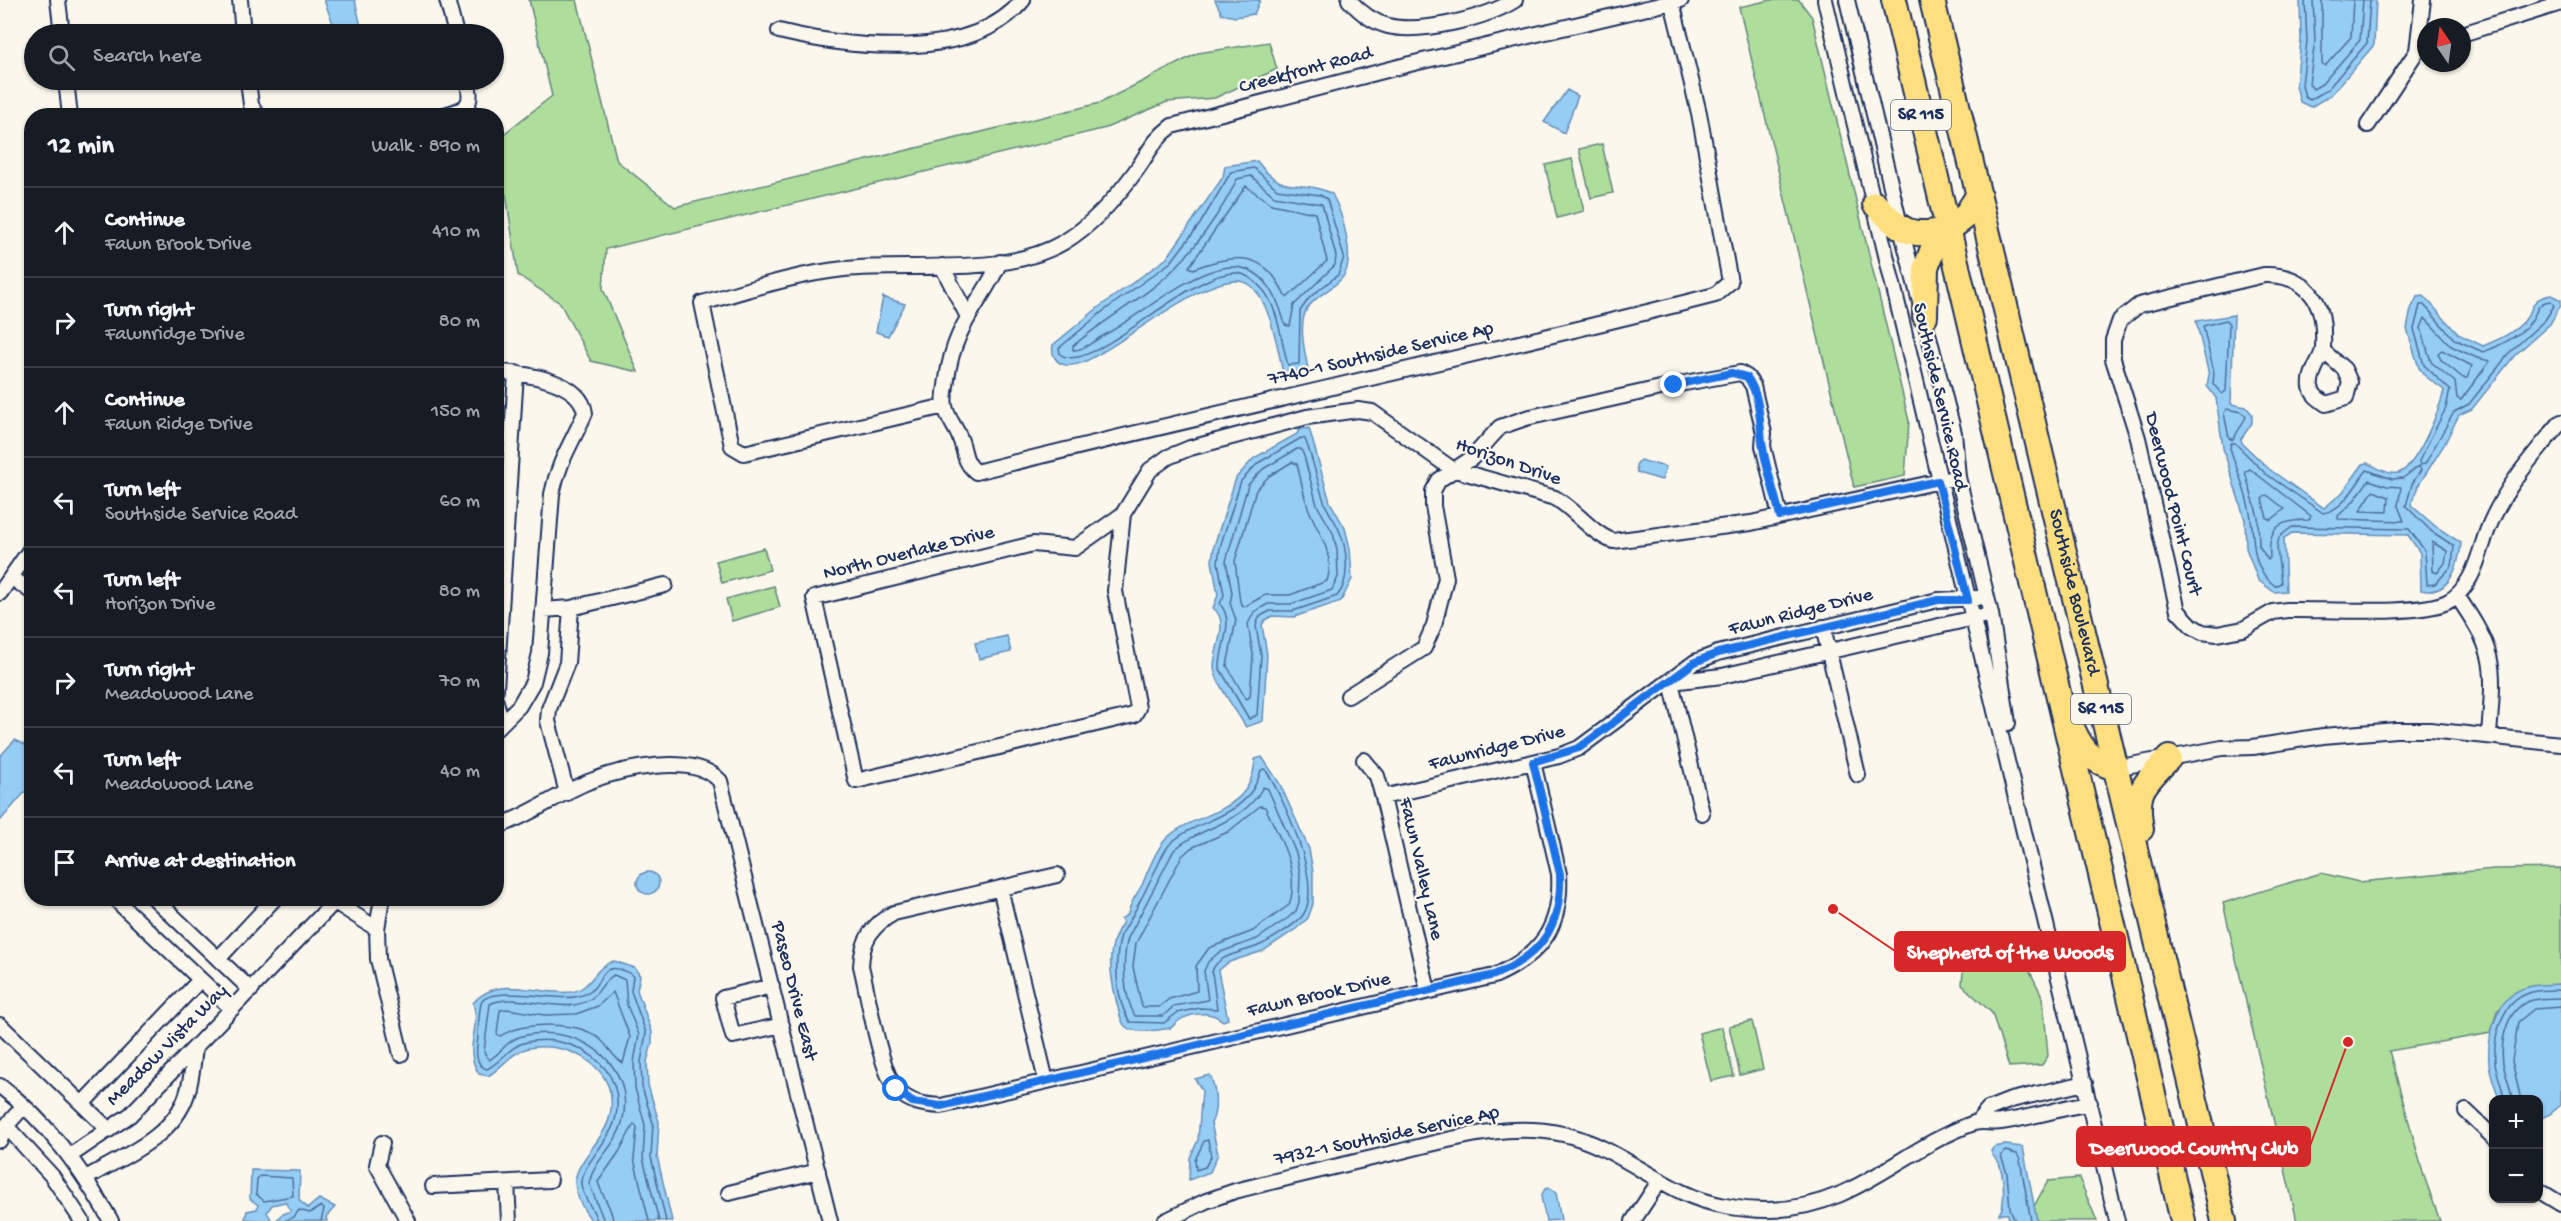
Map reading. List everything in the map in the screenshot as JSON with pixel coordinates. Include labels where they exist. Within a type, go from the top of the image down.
[{"type":"highway","name":"Southside Boulevard","points":[[1894,0],[2183,1221]]},
{"type":"highway","name":"Southside Boulevard","points":[[1932,0],[2224,1221]]},
{"type":"highway","points":[[1925,316],[1926,267],[1932,250],[1948,230],[1964,218],[1978,196]]},
{"type":"highway","points":[[1875,204],[1900,229],[1924,235],[1948,230]]},
{"type":"highway","points":[[2061,704],[2082,750],[2097,763],[2115,768]]},
{"type":"highway","points":[[2139,870],[2143,842],[2138,800],[2147,782],[2169,758]]},
{"type":"street","points":[[58,0],[61,24]]},
{"type":"street","points":[[240,0],[242,24]]},
{"type":"street","points":[[447,0],[453,24]]},
{"type":"street","points":[[779,31],[816,40],[876,47],[916,45],[983,30],[1002,19],[1023,0]]},
{"type":"street","points":[[1349,0],[1366,16],[1385,26],[1402,29],[1425,27],[1480,15],[1515,0]]},
{"type":"street","name":"Southside Service Road","points":[[1825,0],[1875,204],[1938,481],[2018,802],[2117,1221]]},
{"type":"street","name":"Southside Service Road","points":[[1846,0],[1900,229],[1925,316],[1954,433],[1958,477],[1991,614],[2018,802]]},
{"type":"street","points":[[2422,18],[2423,0]]},
{"type":"street","name":"Creekfront Road","points":[[945,406],[744,453],[732,446],[702,303],[789,279],[843,269],[942,266],[1000,262],[1030,257],[1053,248],[1080,231],[1125,186],[1152,143],[1172,126],[1410,63],[1676,1]]},
{"type":"street","name":"7740-1 Southside Service Ap","points":[[945,406],[959,435],[966,463],[976,472],[1208,414],[1419,367],[1715,295],[1730,282],[1676,1]]},
{"type":"street","points":[[2471,31],[2551,3]]},
{"type":"street","points":[[2368,124],[2417,56]]},
{"type":"street","points":[[67,90],[69,108]]},
{"type":"street","points":[[249,90],[252,108]]},
{"type":"street","points":[[463,108],[468,106],[471,97],[469,90]]},
{"type":"street","points":[[945,406],[944,393],[953,348],[967,315],[986,291],[1000,262]]},
{"type":"street","points":[[942,266],[967,315]]},
{"type":"street","name":"Deerwood Point Court","points":[[2323,351],[2323,317],[2318,301],[2293,278],[2279,274],[2264,274],[2139,305],[2120,320],[2114,340],[2112,359],[2138,438],[2178,611],[2197,629],[2217,634],[2243,629],[2273,612],[2417,609],[2446,602],[2457,596]]},
{"type":"street","points":[[504,372],[549,381],[576,393],[582,400],[585,413],[569,441],[557,472],[547,531],[540,653],[533,682],[519,706],[504,721]]},
{"type":"street","points":[[504,563],[516,373]]},
{"type":"street","points":[[1348,696],[1424,648],[1434,625],[1446,578],[1433,491],[1439,480],[1452,469],[1472,458],[1500,427],[1526,418],[1674,385],[1740,373],[1747,377],[1754,386],[1764,433],[1763,446],[1780,516]]},
{"type":"street","name":"Horizon Drive","points":[[1123,514],[1150,470],[1168,457],[1190,448],[1307,417],[1358,410],[1372,412],[1452,469],[1555,498],[1570,507],[1601,537],[1613,541],[1751,523],[1958,477]]},
{"type":"street","points":[[2489,735],[2493,672],[2488,647],[2480,629],[2457,596],[2473,571],[2502,501],[2561,422]]},
{"type":"street","name":"North Overlake Drive","points":[[1123,514],[1115,591],[1138,708],[1134,715],[856,781],[814,598],[1033,544],[1074,548],[1123,514]]},
{"type":"street","points":[[0,593],[24,558]]},
{"type":"street","points":[[11,577],[24,586]]},
{"type":"street","points":[[543,610],[571,608],[665,585]]},
{"type":"street","name":"Fawn Ridge Drive","points":[[1671,682],[1695,662],[1718,653],[1938,600],[1968,600],[1987,595]]},
{"type":"street","points":[[504,824],[541,808],[567,792],[548,721],[549,709],[567,663],[571,608]]},
{"type":"street","points":[[1702,813],[1671,682],[1722,676],[1991,614]]},
{"type":"street","points":[[1824,627],[1858,775]]},
{"type":"street","name":"Fawnridge Drive","points":[[1383,797],[1533,762],[1579,748],[1671,682]]},
{"type":"street","points":[[2115,768],[2222,748],[2253,747],[2323,736],[2396,730],[2489,735],[2561,744]]},
{"type":"street","name":"Fawn Valley Lane","points":[[1364,760],[1377,776],[1383,797],[1428,991]]},
{"type":"street","name":"Fawn Brook Drive","points":[[1000,888],[894,913],[883,919],[868,934],[861,950],[861,966],[885,1066],[896,1089],[912,1102],[941,1106],[1428,991],[1494,975],[1512,968],[1542,943],[1552,927],[1558,909],[1560,874],[1533,762]]},
{"type":"street","name":"Paseo Drive East","points":[[567,792],[588,782],[636,769],[680,766],[701,768],[713,773],[723,789],[830,1221]]},
{"type":"street","points":[[1046,1081],[1000,888],[1057,874]]},
{"type":"street","points":[[122,906],[232,1009]]},
{"type":"street","points":[[162,906],[251,990]]},
{"type":"street","points":[[218,959],[268,906]]},
{"type":"street","name":"Meadow Vista Way","points":[[71,1155],[130,1115],[330,906]]},
{"type":"street","points":[[345,906],[377,928]]},
{"type":"street","points":[[381,906],[377,928],[378,959],[401,1054]]},
{"type":"street","points":[[82,1104],[200,980]]},
{"type":"street","points":[[772,986],[723,998],[730,1027],[733,1036],[782,1025]]},
{"type":"street","points":[[0,1025],[109,1130]]},
{"type":"street","points":[[86,1178],[157,1136],[169,1126],[182,1107],[188,1092],[195,1048]]},
{"type":"street","points":[[1977,1122],[1988,1109],[2011,1100],[2085,1083]]},
{"type":"street","points":[[2,1090],[40,1120],[71,1155],[111,1221]]},
{"type":"street","name":"7932-1 Southside Service Ap","points":[[1165,1221],[1206,1201],[1235,1191],[1465,1136],[1498,1131],[1539,1130],[1582,1139],[1606,1148],[1686,1194],[1712,1202],[1767,1210],[1792,1208],[1840,1196],[1937,1140],[1977,1122],[2000,1123],[2090,1103]]},
{"type":"street","points":[[0,1140],[6,1126],[24,1106]]},
{"type":"street","points":[[2466,1111],[2489,1134]]},
{"type":"street","points":[[6,1126],[52,1176],[82,1221]]},
{"type":"street","points":[[382,1143],[377,1165],[407,1215],[408,1221]]},
{"type":"street","points":[[729,1193],[818,1171]]},
{"type":"street","points":[[433,1186],[550,1180]]},
{"type":"street","points":[[1633,1221],[1660,1180]]},
{"type":"street","points":[[507,1183],[509,1221]]},
{"type":"street","points":[[2543,1193],[2561,1204]]},
{"type":"green space","points":[[529,0],[577,0],[617,161],[675,207],[1100,103],[1198,53],[1269,42],[1277,69],[1215,98],[1167,102],[1106,128],[606,249],[603,289],[638,372],[591,361],[560,303],[518,275],[506,194],[504,194],[504,134],[552,96]]},
{"type":"green space","points":[[1771,0],[1799,0],[1812,17],[1909,421],[1905,476],[1854,487],[1739,7]]},
{"type":"green space","points":[[1602,144],[1613,193],[1591,198],[1579,149]]},
{"type":"green space","points":[[1572,159],[1584,211],[1557,218],[1545,165]]},
{"type":"green space","points":[[764,548],[770,570],[722,583],[716,561]]},
{"type":"green space","points":[[774,586],[780,607],[732,621],[726,599]]},
{"type":"green space","points":[[2561,868],[2561,984],[2527,987],[2497,1011],[2491,1033],[2389,1051],[2424,1176],[2440,1221],[2297,1221],[2223,903],[2321,873],[2359,882],[2494,869]]},
{"type":"green space","points":[[2016,943],[2043,998],[2048,1056],[2042,1065],[2009,1067],[1992,1013],[1962,985],[1964,956]]},
{"type":"green space","points":[[1752,1021],[1763,1069],[1740,1075],[1729,1026]]},
{"type":"green space","points":[[1722,1027],[1734,1076],[1711,1081],[1699,1033]]},
{"type":"green space","points":[[2079,1178],[2097,1221],[2037,1221],[2033,1208],[2048,1181]]},
{"type":"water","points":[[324,0],[355,0],[360,24],[333,24]]},
{"type":"water","points":[[1215,0],[1260,0],[1254,14],[1235,17],[1222,14]]},
{"type":"water","points":[[2300,0],[2376,0],[2374,45],[2331,95],[2311,107],[2300,102],[2296,85],[2301,40]]},
{"type":"water","points":[[1567,90],[1578,96],[1564,133],[1544,122]]},
{"type":"water","points":[[1257,161],[1267,172],[1284,183],[1321,189],[1332,194],[1344,224],[1348,249],[1346,270],[1338,282],[1312,303],[1303,319],[1303,341],[1308,369],[1283,374],[1272,326],[1263,302],[1250,285],[1237,281],[1219,284],[1199,292],[1086,361],[1071,365],[1057,361],[1053,345],[1099,307],[1167,258],[1223,177],[1225,166]]},
{"type":"water","points":[[2551,295],[2561,300],[2561,304],[2550,324],[2515,355],[2472,409],[2459,415],[2444,445],[2418,486],[2411,505],[2435,526],[2461,543],[2455,570],[2445,584],[2431,591],[2421,590],[2420,553],[2408,535],[2292,533],[2284,538],[2286,591],[2274,592],[2258,580],[2246,548],[2245,520],[2223,448],[2216,398],[2207,386],[2209,375],[2196,321],[2234,315],[2231,404],[2246,407],[2252,414],[2252,423],[2241,439],[2242,443],[2269,469],[2324,508],[2342,493],[2363,464],[2368,463],[2390,473],[2398,473],[2405,469],[2420,449],[2433,423],[2444,390],[2425,376],[2419,368],[2407,329],[2411,309],[2417,297],[2424,296],[2458,334],[2483,346],[2517,328],[2525,320],[2536,301]]},
{"type":"water","points":[[883,297],[905,304],[888,336],[876,332]]},
{"type":"water","points":[[1309,428],[1330,502],[1345,528],[1350,548],[1352,579],[1341,601],[1294,617],[1272,616],[1265,620],[1262,625],[1267,654],[1263,721],[1246,727],[1221,687],[1215,671],[1214,665],[1221,627],[1218,613],[1213,608],[1218,595],[1212,561],[1214,546],[1236,478],[1254,458],[1297,434],[1299,430]]},
{"type":"water","points":[[1640,460],[1666,467],[1662,480],[1637,473],[1636,465]]},
{"type":"water","points":[[1007,636],[1011,652],[979,659],[975,643]]},
{"type":"water","points":[[15,740],[24,744],[24,793],[0,821],[0,756]]},
{"type":"water","points":[[1262,757],[1280,784],[1309,849],[1313,872],[1313,904],[1308,918],[1263,951],[1229,962],[1218,971],[1228,1019],[1223,1021],[1210,1015],[1196,1014],[1182,1019],[1171,1028],[1147,1031],[1129,1029],[1123,1024],[1121,1018],[1111,972],[1111,951],[1113,941],[1123,922],[1121,919],[1128,914],[1155,855],[1165,840],[1176,830],[1232,803],[1243,792],[1251,778],[1255,759]]},
{"type":"water","points":[[648,872],[656,875],[659,883],[656,891],[648,894],[640,891],[637,883],[640,875]]},
{"type":"water","points":[[614,961],[635,968],[640,976],[637,990],[652,1032],[652,1043],[647,1062],[648,1085],[659,1122],[657,1156],[672,1221],[592,1221],[581,1204],[575,1184],[576,1176],[606,1127],[611,1102],[608,1087],[601,1073],[590,1062],[562,1049],[545,1047],[529,1048],[517,1053],[488,1076],[479,1074],[474,1064],[472,1047],[475,1012],[473,1003],[483,994],[506,987],[571,992],[584,987],[602,968]]},
{"type":"water","points":[[2561,984],[2561,1105],[2543,1117],[2543,1095],[2498,1095],[2490,1068],[2489,1052],[2492,1028],[2502,1007],[2517,991],[2540,985]]},
{"type":"water","points":[[1210,1075],[1215,1099],[1215,1112],[1211,1123],[1218,1154],[1210,1172],[1189,1180],[1190,1158],[1198,1140],[1202,1090],[1195,1079]]},
{"type":"water","points":[[2005,1145],[2023,1147],[2037,1221],[2009,1221],[2008,1214],[1999,1214],[2003,1204],[2003,1183],[1999,1163],[1991,1151],[1994,1147]]},
{"type":"water","points":[[251,1170],[300,1171],[299,1200],[308,1208],[319,1199],[335,1207],[326,1217],[327,1221],[276,1221],[281,1215],[291,1211],[285,1202],[272,1205],[267,1212],[272,1221],[245,1219],[247,1211],[257,1209],[258,1205],[250,1199]]},
{"type":"water","points":[[1549,1188],[1556,1193],[1561,1220],[1546,1221],[1541,1196],[1545,1189]]},
{"type":"place","name":"Shepherd of the Woods","points":[[1833,909]]},
{"type":"place","name":"Deerwood Country Club","points":[[2348,1042]]},
{"type":"route","points":[[896,1089],[912,1102],[941,1106],[1494,975],[1512,968],[1542,943],[1552,927],[1560,893],[1560,874],[1533,762],[1559,756],[1579,748],[1600,735],[1695,662],[1718,653],[1938,600],[1968,600],[1938,481],[1780,516],[1763,446],[1764,433],[1754,386],[1747,377],[1740,373],[1732,373],[1674,385]]}]
